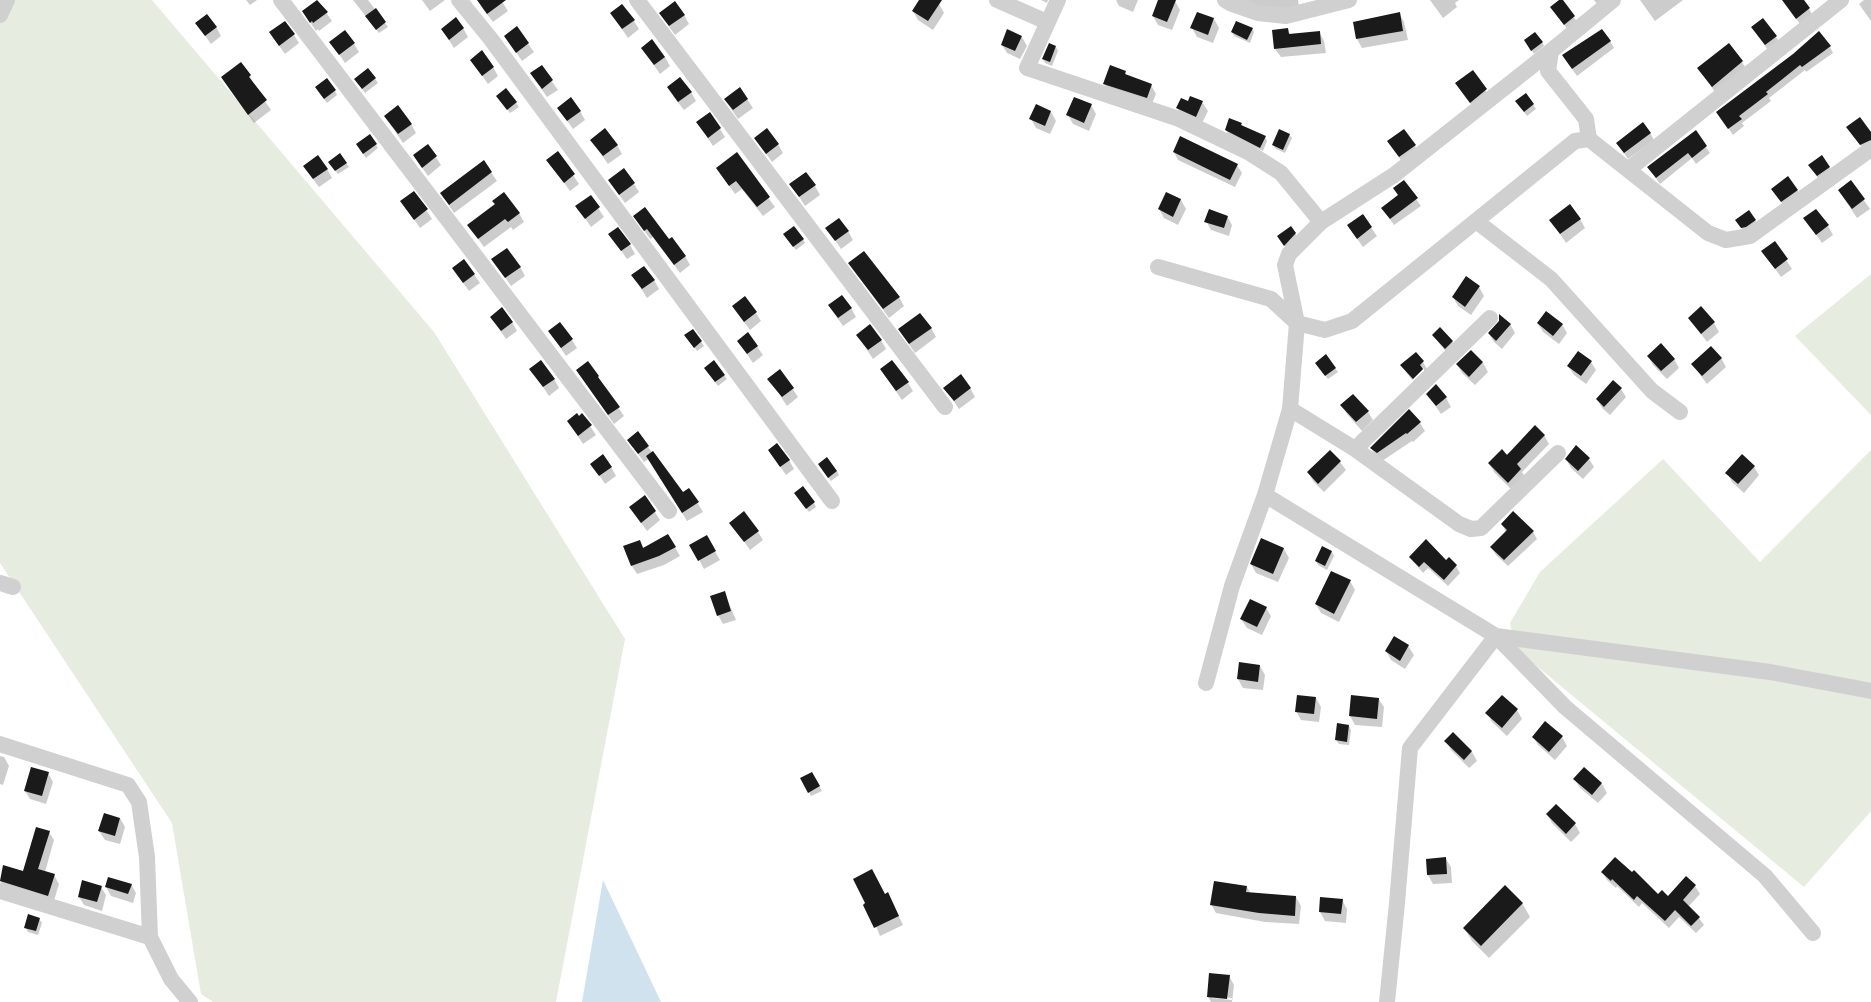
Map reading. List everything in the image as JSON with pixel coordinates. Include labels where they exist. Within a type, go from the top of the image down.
[{"type":"street","points":[[0,15],[7,0]]},
{"type":"street","points":[[281,0],[669,511]]},
{"type":"street","points":[[459,0],[490,38],[832,501]]},
{"type":"street","points":[[637,0],[945,407]]},
{"type":"street","points":[[997,0],[1046,22]]},
{"type":"street","points":[[1058,0],[1046,22],[1027,68],[1179,119],[1248,152],[1281,173],[1321,222]]},
{"type":"street","points":[[1226,0],[1232,4],[1258,13],[1286,16],[1349,0]]},
{"type":"street","points":[[1206,683],[1232,586],[1265,495],[1290,409],[1297,322],[1285,265],[1289,254],[1321,222],[1394,175],[1613,0]]},
{"type":"street","points":[[1629,169],[1841,0]]},
{"type":"street","points":[[1551,51],[1548,71],[1586,119],[1589,139],[1629,169],[1708,233],[1726,240],[1750,236],[1871,148]]},
{"type":"street","points":[[1158,267],[1271,299],[1297,322],[1325,330],[1352,321],[1575,141],[1589,139]]},
{"type":"street","points":[[1476,221],[1551,279],[1652,391],[1680,412]]},
{"type":"street","points":[[1355,449],[1490,318]]},
{"type":"street","points":[[1290,409],[1355,449],[1459,524],[1471,529],[1481,528],[1558,453]]},
{"type":"street","points":[[1265,495],[1496,636],[1565,708],[1765,876],[1813,933]]},
{"type":"street","points":[[1496,636],[1770,672],[1871,691]]},
{"type":"street","points":[[1387,1002],[1410,748],[1496,636]]},
{"type":"street","points":[[0,744],[128,785],[139,802],[147,857],[150,937],[171,978],[190,1002]]},
{"type":"street","points":[[0,891],[150,937]]},
{"type":"shaded area","points":[[0,0],[152,0],[434,332],[625,639],[556,1002],[213,1002],[201,994],[172,823],[0,563]]},
{"type":"shaded area","points":[[1871,274],[1871,415],[1795,336]]},
{"type":"shaded area","points":[[1871,450],[1871,811],[1804,887],[1516,649],[1510,623],[1540,572],[1663,459],[1760,562]]},
{"type":"water","points":[[603,880],[661,1002],[582,1002]]},
{"type":"building","points":[[317,0],[328,12],[313,23],[312,21],[310,23],[302,11]]},
{"type":"building","points":[[477,0],[506,0],[487,14]]},
{"type":"building","points":[[919,0],[942,0],[928,21],[912,11]]},
{"type":"building","points":[[1158,0],[1176,0],[1167,22],[1152,16]]},
{"type":"building","points":[[1559,0],[1563,0],[1575,16],[1564,25],[1550,7]]},
{"type":"building","points":[[1782,0],[1804,0],[1810,8],[1796,19]]},
{"type":"building","points":[[675,1],[685,15],[669,26],[659,13]]},
{"type":"building","points":[[622,4],[635,20],[622,29],[610,13]]},
{"type":"building","points":[[376,8],[386,22],[376,30],[365,16]]},
{"type":"building","points":[[1197,12],[1214,18],[1208,35],[1190,28]]},
{"type":"building","points":[[1400,12],[1403,31],[1356,39],[1353,22]]},
{"type":"building","points":[[207,14],[217,27],[205,36],[195,23]]},
{"type":"building","points":[[456,17],[464,28],[449,40],[441,29]]},
{"type":"building","points":[[1763,18],[1777,36],[1765,45],[1751,27]]},
{"type":"building","points":[[285,21],[295,34],[279,46],[269,32]]},
{"type":"building","points":[[1236,21],[1253,28],[1247,40],[1231,32]]},
{"type":"building","points":[[517,26],[529,43],[516,53],[504,36]]},
{"type":"building","points":[[1288,28],[1289,34],[1320,31],[1321,44],[1274,49],[1272,30]]},
{"type":"building","points":[[1007,29],[1022,36],[1015,51],[1001,45]]},
{"type":"building","points":[[1602,29],[1611,41],[1572,69],[1562,55]]},
{"type":"building","points":[[345,30],[355,43],[339,55],[329,42]]},
{"type":"building","points":[[1819,31],[1831,46],[1802,67],[1800,65],[1766,92],[1768,94],[1739,116],[1742,119],[1728,129],[1716,112],[1793,54]]},
{"type":"building","points":[[1535,32],[1543,42],[1531,51],[1524,40]]},
{"type":"building","points":[[652,39],[665,57],[654,65],[641,48]]},
{"type":"building","points":[[1049,43],[1056,46],[1050,62],[1042,59]]},
{"type":"building","points":[[1729,43],[1743,61],[1712,87],[1697,68]]},
{"type":"building","points":[[482,50],[494,67],[482,76],[470,60]]},
{"type":"building","points":[[241,62],[251,75],[249,77],[267,100],[248,115],[221,77]]},
{"type":"building","points":[[542,65],[553,80],[542,89],[530,73]]},
{"type":"building","points":[[1110,65],[1126,71],[1125,74],[1152,84],[1147,98],[1103,84]]},
{"type":"building","points":[[368,68],[376,78],[362,89],[354,79]]},
{"type":"building","points":[[1473,70],[1487,89],[1470,103],[1455,83]]},
{"type":"building","points":[[680,77],[692,92],[678,102],[667,87]]},
{"type":"building","points":[[327,78],[336,90],[324,99],[315,87]]},
{"type":"building","points":[[740,87],[748,99],[733,110],[724,99]]},
{"type":"building","points":[[506,88],[517,102],[507,110],[496,96]]},
{"type":"building","points":[[1526,93],[1534,104],[1524,112],[1515,101]]},
{"type":"building","points":[[1190,96],[1203,101],[1196,117],[1176,108],[1181,98],[1188,101]]},
{"type":"building","points":[[571,97],[581,111],[567,121],[557,108]]},
{"type":"building","points":[[1074,97],[1092,104],[1084,123],[1066,115]]},
{"type":"building","points":[[1036,104],[1051,111],[1045,126],[1029,119]]},
{"type":"building","points":[[398,105],[412,124],[398,134],[384,116]]},
{"type":"building","points":[[710,112],[721,128],[708,138],[696,122]]},
{"type":"building","points":[[1860,117],[1871,132],[1871,140],[1860,145],[1846,127]]},
{"type":"building","points":[[1229,118],[1266,136],[1260,148],[1225,130]]},
{"type":"building","points":[[1643,122],[1651,133],[1624,153],[1616,143]]},
{"type":"building","points":[[605,128],[618,145],[603,156],[590,140]]},
{"type":"building","points":[[767,128],[779,144],[766,154],[754,138]]},
{"type":"building","points":[[1279,129],[1290,134],[1283,150],[1272,145]]},
{"type":"building","points":[[1404,129],[1416,145],[1399,157],[1387,141]]},
{"type":"building","points":[[1696,130],[1707,146],[1692,158],[1688,153],[1656,178],[1647,167]]},
{"type":"building","points":[[370,134],[377,144],[363,154],[356,144]]},
{"type":"building","points":[[1180,136],[1238,164],[1230,180],[1173,152]]},
{"type":"building","points":[[428,144],[437,156],[422,168],[413,155]]},
{"type":"building","points":[[558,151],[575,174],[564,183],[546,160]]},
{"type":"building","points":[[737,152],[770,197],[757,207],[736,181],[729,186],[716,168]]},
{"type":"building","points":[[340,153],[347,163],[335,171],[328,162]]},
{"type":"building","points":[[318,155],[328,169],[313,179],[303,166]]},
{"type":"building","points":[[1822,155],[1830,167],[1817,176],[1808,165]]},
{"type":"building","points":[[484,160],[492,172],[449,205],[440,193]]},
{"type":"building","points":[[624,168],[635,183],[619,195],[608,180]]},
{"type":"building","points":[[806,172],[816,185],[799,197],[789,184]]},
{"type":"building","points":[[1788,176],[1798,190],[1781,202],[1771,189]]},
{"type":"building","points":[[1404,180],[1418,198],[1390,219],[1381,208],[1398,195],[1393,188]]},
{"type":"building","points":[[1851,180],[1865,199],[1852,209],[1838,190]]},
{"type":"building","points":[[414,191],[428,209],[414,220],[400,201]]},
{"type":"building","points":[[504,192],[520,213],[508,222],[505,219],[478,239],[467,225],[495,204],[492,201]]},
{"type":"building","points":[[1166,192],[1181,199],[1173,217],[1158,209]]},
{"type":"building","points":[[591,195],[600,207],[585,219],[575,206]]},
{"type":"building","points":[[1570,204],[1581,219],[1560,234],[1549,220]]},
{"type":"building","points":[[645,207],[669,239],[672,237],[686,256],[674,265],[647,229],[644,231],[633,216]]},
{"type":"building","points":[[1209,209],[1228,216],[1224,228],[1204,222]]},
{"type":"building","points":[[1816,209],[1829,225],[1816,235],[1803,218]]},
{"type":"building","points":[[1749,210],[1756,220],[1746,227],[1741,228],[1735,220]]},
{"type":"building","points":[[1363,214],[1372,227],[1357,239],[1347,225]]},
{"type":"building","points":[[839,218],[849,231],[835,241],[825,228]]},
{"type":"building","points":[[794,226],[804,239],[793,247],[783,234]]},
{"type":"building","points":[[1291,226],[1296,233],[1284,246],[1277,236]]},
{"type":"building","points":[[618,227],[631,244],[621,251],[608,234]]},
{"type":"building","points":[[1775,241],[1788,259],[1775,269],[1761,251]]},
{"type":"building","points":[[507,248],[521,267],[505,278],[491,259]]},
{"type":"building","points":[[864,251],[900,297],[883,309],[848,263]]},
{"type":"building","points":[[464,259],[475,274],[463,283],[452,268]]},
{"type":"building","points":[[644,266],[655,280],[642,289],[631,275]]},
{"type":"building","points":[[1466,276],[1480,286],[1465,307],[1452,297]]},
{"type":"building","points":[[842,295],[852,308],[838,318],[828,305]]},
{"type":"building","points":[[745,296],[757,312],[744,322],[732,306]]},
{"type":"building","points":[[1701,306],[1715,322],[1701,334],[1688,318]]},
{"type":"building","points":[[502,307],[513,322],[501,331],[490,317]]},
{"type":"building","points":[[1546,311],[1563,324],[1553,336],[1537,323]]},
{"type":"building","points":[[920,313],[932,328],[909,344],[898,329]]},
{"type":"building","points":[[1499,314],[1511,324],[1496,341],[1488,333],[1499,321]]},
{"type":"building","points":[[560,322],[573,339],[561,348],[548,331]]},
{"type":"building","points":[[870,324],[882,340],[868,350],[856,335]]},
{"type":"building","points":[[1440,327],[1453,341],[1445,349],[1432,335]]},
{"type":"building","points":[[693,329],[702,341],[694,348],[684,335]]},
{"type":"building","points":[[748,332],[758,346],[747,354],[737,341]]},
{"type":"building","points":[[1661,343],[1675,359],[1661,371],[1647,356]]},
{"type":"building","points":[[1711,346],[1722,358],[1702,376],[1691,364]]},
{"type":"building","points":[[1471,350],[1483,362],[1469,377],[1456,364]]},
{"type":"building","points":[[1578,351],[1592,361],[1581,376],[1567,366]]},
{"type":"building","points":[[1416,352],[1424,361],[1420,365],[1423,369],[1413,379],[1400,365]]},
{"type":"building","points":[[1326,354],[1336,368],[1325,376],[1315,363]]},
{"type":"building","points":[[541,360],[555,379],[543,387],[529,369]]},
{"type":"building","points":[[714,360],[725,375],[715,382],[704,368]]},
{"type":"building","points":[[892,360],[909,382],[896,391],[880,369]]},
{"type":"building","points":[[588,361],[620,407],[608,415],[576,370]]},
{"type":"building","points":[[780,369],[794,388],[782,397],[767,379]]},
{"type":"building","points":[[961,374],[971,388],[954,401],[943,388]]},
{"type":"building","points":[[1613,380],[1622,388],[1604,407],[1596,399]]},
{"type":"building","points":[[1436,384],[1447,397],[1436,406],[1426,394]]},
{"type":"building","points":[[1353,394],[1369,411],[1356,422],[1340,405]]},
{"type":"building","points":[[1409,409],[1421,422],[1407,434],[1406,433],[1377,453],[1370,448]]},
{"type":"building","points":[[577,413],[579,416],[582,413],[592,425],[578,436],[567,421]]},
{"type":"building","points":[[1535,425],[1545,435],[1517,464],[1521,469],[1508,483],[1488,463],[1502,449],[1507,455]]},
{"type":"building","points":[[638,431],[649,446],[638,454],[627,440]]},
{"type":"building","points":[[777,443],[790,460],[780,467],[768,450]]},
{"type":"building","points":[[1576,445],[1590,458],[1578,471],[1565,459]]},
{"type":"building","points":[[1330,450],[1341,461],[1318,484],[1307,472]]},
{"type":"building","points":[[653,451],[683,492],[689,488],[699,502],[682,513],[646,456]]},
{"type":"building","points":[[603,454],[612,467],[599,476],[590,464]]},
{"type":"building","points":[[1742,454],[1755,466],[1738,484],[1725,473]]},
{"type":"building","points":[[827,457],[837,471],[828,478],[818,464]]},
{"type":"building","points":[[803,486],[815,502],[806,509],[794,493]]},
{"type":"building","points":[[645,495],[656,511],[641,523],[629,507]]},
{"type":"building","points":[[744,511],[759,531],[744,542],[729,523]]},
{"type":"building","points":[[1513,511],[1534,531],[1504,560],[1490,547],[1507,530],[1501,524]]},
{"type":"building","points":[[668,534],[676,547],[659,556],[631,566],[623,546],[640,540],[643,548]]},
{"type":"building","points":[[707,535],[716,551],[698,561],[689,545]]},
{"type":"building","points":[[1261,538],[1284,548],[1273,574],[1250,564]]},
{"type":"building","points":[[1426,539],[1446,560],[1449,557],[1457,565],[1444,580],[1424,562],[1419,567],[1409,557]]},
{"type":"building","points":[[1322,546],[1332,551],[1325,566],[1315,561]]},
{"type":"building","points":[[1331,571],[1351,580],[1334,614],[1315,604]]},
{"type":"building","points":[[725,591],[731,611],[717,616],[710,596]]},
{"type":"building","points":[[1250,599],[1267,607],[1257,627],[1240,619]]},
{"type":"building","points":[[1394,636],[1409,645],[1400,661],[1385,651]]},
{"type":"building","points":[[1239,662],[1260,665],[1258,682],[1237,679]]},
{"type":"building","points":[[1297,695],[1316,697],[1314,714],[1295,712]]},
{"type":"building","points":[[1351,695],[1379,698],[1377,719],[1349,716]]},
{"type":"building","points":[[1502,695],[1518,709],[1502,728],[1485,713]]},
{"type":"building","points":[[1545,721],[1563,736],[1549,752],[1532,737]]},
{"type":"building","points":[[1337,723],[1349,725],[1347,742],[1335,740]]},
{"type":"building","points":[[1453,732],[1472,751],[1464,760],[1444,741]]},
{"type":"building","points":[[31,767],[49,772],[42,796],[24,791]]},
{"type":"building","points":[[1584,767],[1602,783],[1592,795],[1573,779]]},
{"type":"building","points":[[812,772],[820,786],[808,793],[800,778]]},
{"type":"building","points":[[1556,804],[1576,823],[1566,834],[1546,814]]},
{"type":"building","points":[[104,813],[120,818],[115,836],[98,831]]},
{"type":"building","points":[[36,827],[50,831],[38,869],[55,874],[48,896],[0,881],[3,865],[23,871]]},
{"type":"building","points":[[1446,857],[1447,874],[1427,875],[1426,859]]},
{"type":"building","points":[[1615,857],[1632,872],[1634,870],[1658,894],[1662,890],[1668,896],[1686,876],[1696,885],[1683,900],[1700,917],[1691,926],[1675,910],[1665,921],[1637,896],[1634,900],[1612,879],[1611,881],[1601,872]]},
{"type":"building","points":[[872,869],[885,894],[888,892],[899,916],[874,928],[863,905],[865,903],[853,879]]},
{"type":"building","points":[[108,877],[132,884],[128,894],[105,887]]},
{"type":"building","points":[[82,880],[102,886],[97,902],[78,897]]},
{"type":"building","points":[[1214,881],[1247,886],[1246,892],[1296,896],[1295,916],[1259,913],[1210,905]]},
{"type":"building","points":[[1505,885],[1523,903],[1481,946],[1463,928]]},
{"type":"building","points":[[1320,897],[1343,899],[1341,914],[1319,912]]},
{"type":"building","points":[[28,914],[40,918],[36,931],[24,928]]},
{"type":"building","points":[[1209,973],[1230,975],[1227,999],[1207,997]]}]
